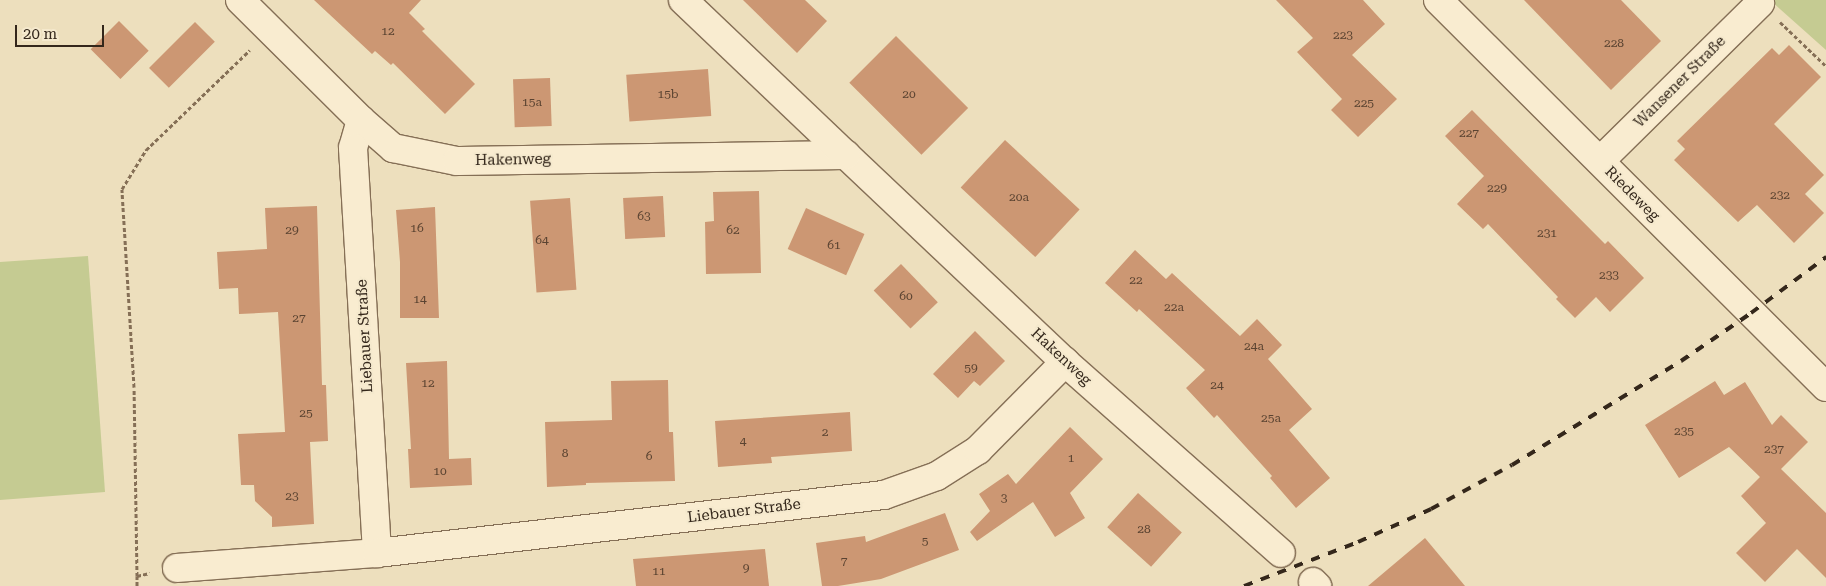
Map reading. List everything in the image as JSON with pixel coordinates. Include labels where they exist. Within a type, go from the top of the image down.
[{"type":"street","name":"Hakenweg","points":[[240,0],[361,120],[393,148],[457,161],[846,156]]},
{"type":"street","name":"Hakenweg","points":[[683,0],[1064,362],[1281,553]]},
{"type":"street","name":"Riedeweg","points":[[1438,0],[1826,387]]},
{"type":"street","name":"Wansener Straße","points":[[1600,161],[1760,3]]},
{"type":"street","name":"Liebauer Straße","points":[[361,120],[353,148],[377,553]]},
{"type":"street","name":"Liebauer Straße","points":[[177,568],[377,553],[884,495],[937,476],[978,450],[1064,362]]},
{"type":"path","points":[[1760,3],[1826,66]]},
{"type":"path","points":[[137,576],[134,387],[122,189],[146,150],[270,31]]},
{"type":"green space","points":[[1770,0],[1826,0],[1826,50]]},
{"type":"green space","points":[[88,256],[105,492],[0,500],[0,262]]},
{"type":"building","points":[[314,0],[421,0],[409,13],[425,29],[422,31],[475,84],[445,114],[393,63],[391,65],[375,51],[372,54]]},
{"type":"building","points":[[743,0],[805,0],[827,21],[797,53]]},
{"type":"building","points":[[1276,0],[1363,0],[1385,24],[1352,55],[1397,99],[1358,137],[1331,110],[1342,99],[1297,52],[1313,38]]},
{"type":"building","points":[[1524,0],[1621,0],[1661,41],[1611,90]]},
{"type":"building","points":[[119,21],[149,51],[120,79],[91,49]]},
{"type":"building","points":[[195,22],[215,42],[169,88],[149,68]]},
{"type":"building","points":[[896,36],[968,108],[921,155],[849,83]]},
{"type":"building","points":[[1789,45],[1821,77],[1774,124],[1824,175],[1805,194],[1824,213],[1794,243],[1757,205],[1738,222],[1674,160],[1685,149],[1677,141],[1772,48],[1779,55]]},
{"type":"building","points":[[708,69],[711,116],[629,122],[626,75]]},
{"type":"building","points":[[550,78],[552,126],[515,127],[513,79]]},
{"type":"building","points":[[1472,110],[1605,244],[1608,241],[1644,278],[1610,312],[1596,297],[1575,318],[1556,299],[1558,297],[1488,224],[1483,229],[1457,204],[1484,176],[1445,136]]},
{"type":"building","points":[[1005,140],[1080,210],[1035,257],[961,188]]},
{"type":"building","points":[[759,191],[761,273],[706,274],[705,222],[714,221],[713,192]]},
{"type":"building","points":[[663,196],[665,237],[625,239],[623,198]]},
{"type":"building","points":[[570,198],[576,290],[537,293],[530,201]]},
{"type":"building","points":[[317,206],[322,385],[326,385],[328,441],[310,442],[314,524],[272,527],[272,517],[255,501],[254,485],[241,485],[238,434],[285,432],[278,312],[239,314],[238,288],[219,289],[217,252],[267,249],[265,208]]},
{"type":"building","points":[[435,207],[439,318],[400,318],[400,262],[396,210]]},
{"type":"building","points":[[806,208],[864,234],[846,275],[788,249]]},
{"type":"building","points":[[1135,250],[1166,279],[1172,273],[1240,336],[1257,319],[1282,345],[1268,359],[1312,409],[1289,430],[1330,478],[1296,508],[1270,478],[1272,476],[1217,415],[1214,418],[1186,388],[1205,370],[1139,309],[1137,312],[1105,283]]},
{"type":"building","points":[[901,264],[938,302],[910,329],[874,290]]},
{"type":"building","points":[[975,331],[1005,361],[980,386],[974,381],[958,398],[933,374]]},
{"type":"building","points":[[447,361],[449,459],[471,458],[472,485],[410,488],[408,449],[411,449],[406,363]]},
{"type":"building","points":[[668,380],[669,432],[673,432],[675,481],[586,483],[586,485],[547,487],[545,422],[612,420],[611,381]]},
{"type":"building","points":[[1715,381],[1724,395],[1745,382],[1772,425],[1781,415],[1808,442],[1781,469],[1826,513],[1826,578],[1797,549],[1765,582],[1736,553],[1766,523],[1741,496],[1760,477],[1729,447],[1679,478],[1645,425]]},
{"type":"building","points":[[850,412],[852,451],[771,457],[772,463],[718,467],[715,421]]},
{"type":"building","points":[[1070,427],[1103,459],[1070,493],[1085,518],[1055,537],[1033,502],[977,541],[970,532],[990,511],[979,494],[1008,474],[1016,484]]},
{"type":"building","points":[[1138,493],[1182,532],[1151,567],[1107,527]]},
{"type":"building","points":[[945,513],[959,550],[881,579],[838,586],[822,586],[816,543],[865,536],[866,542]]},
{"type":"building","points":[[1425,538],[1465,586],[1368,586]]},
{"type":"building","points":[[765,549],[769,586],[636,586],[633,559]]},
{"type":"railway","points":[[1244,586],[1358,542],[1431,509],[1512,465],[1681,361],[1751,313],[1826,257]]}]
